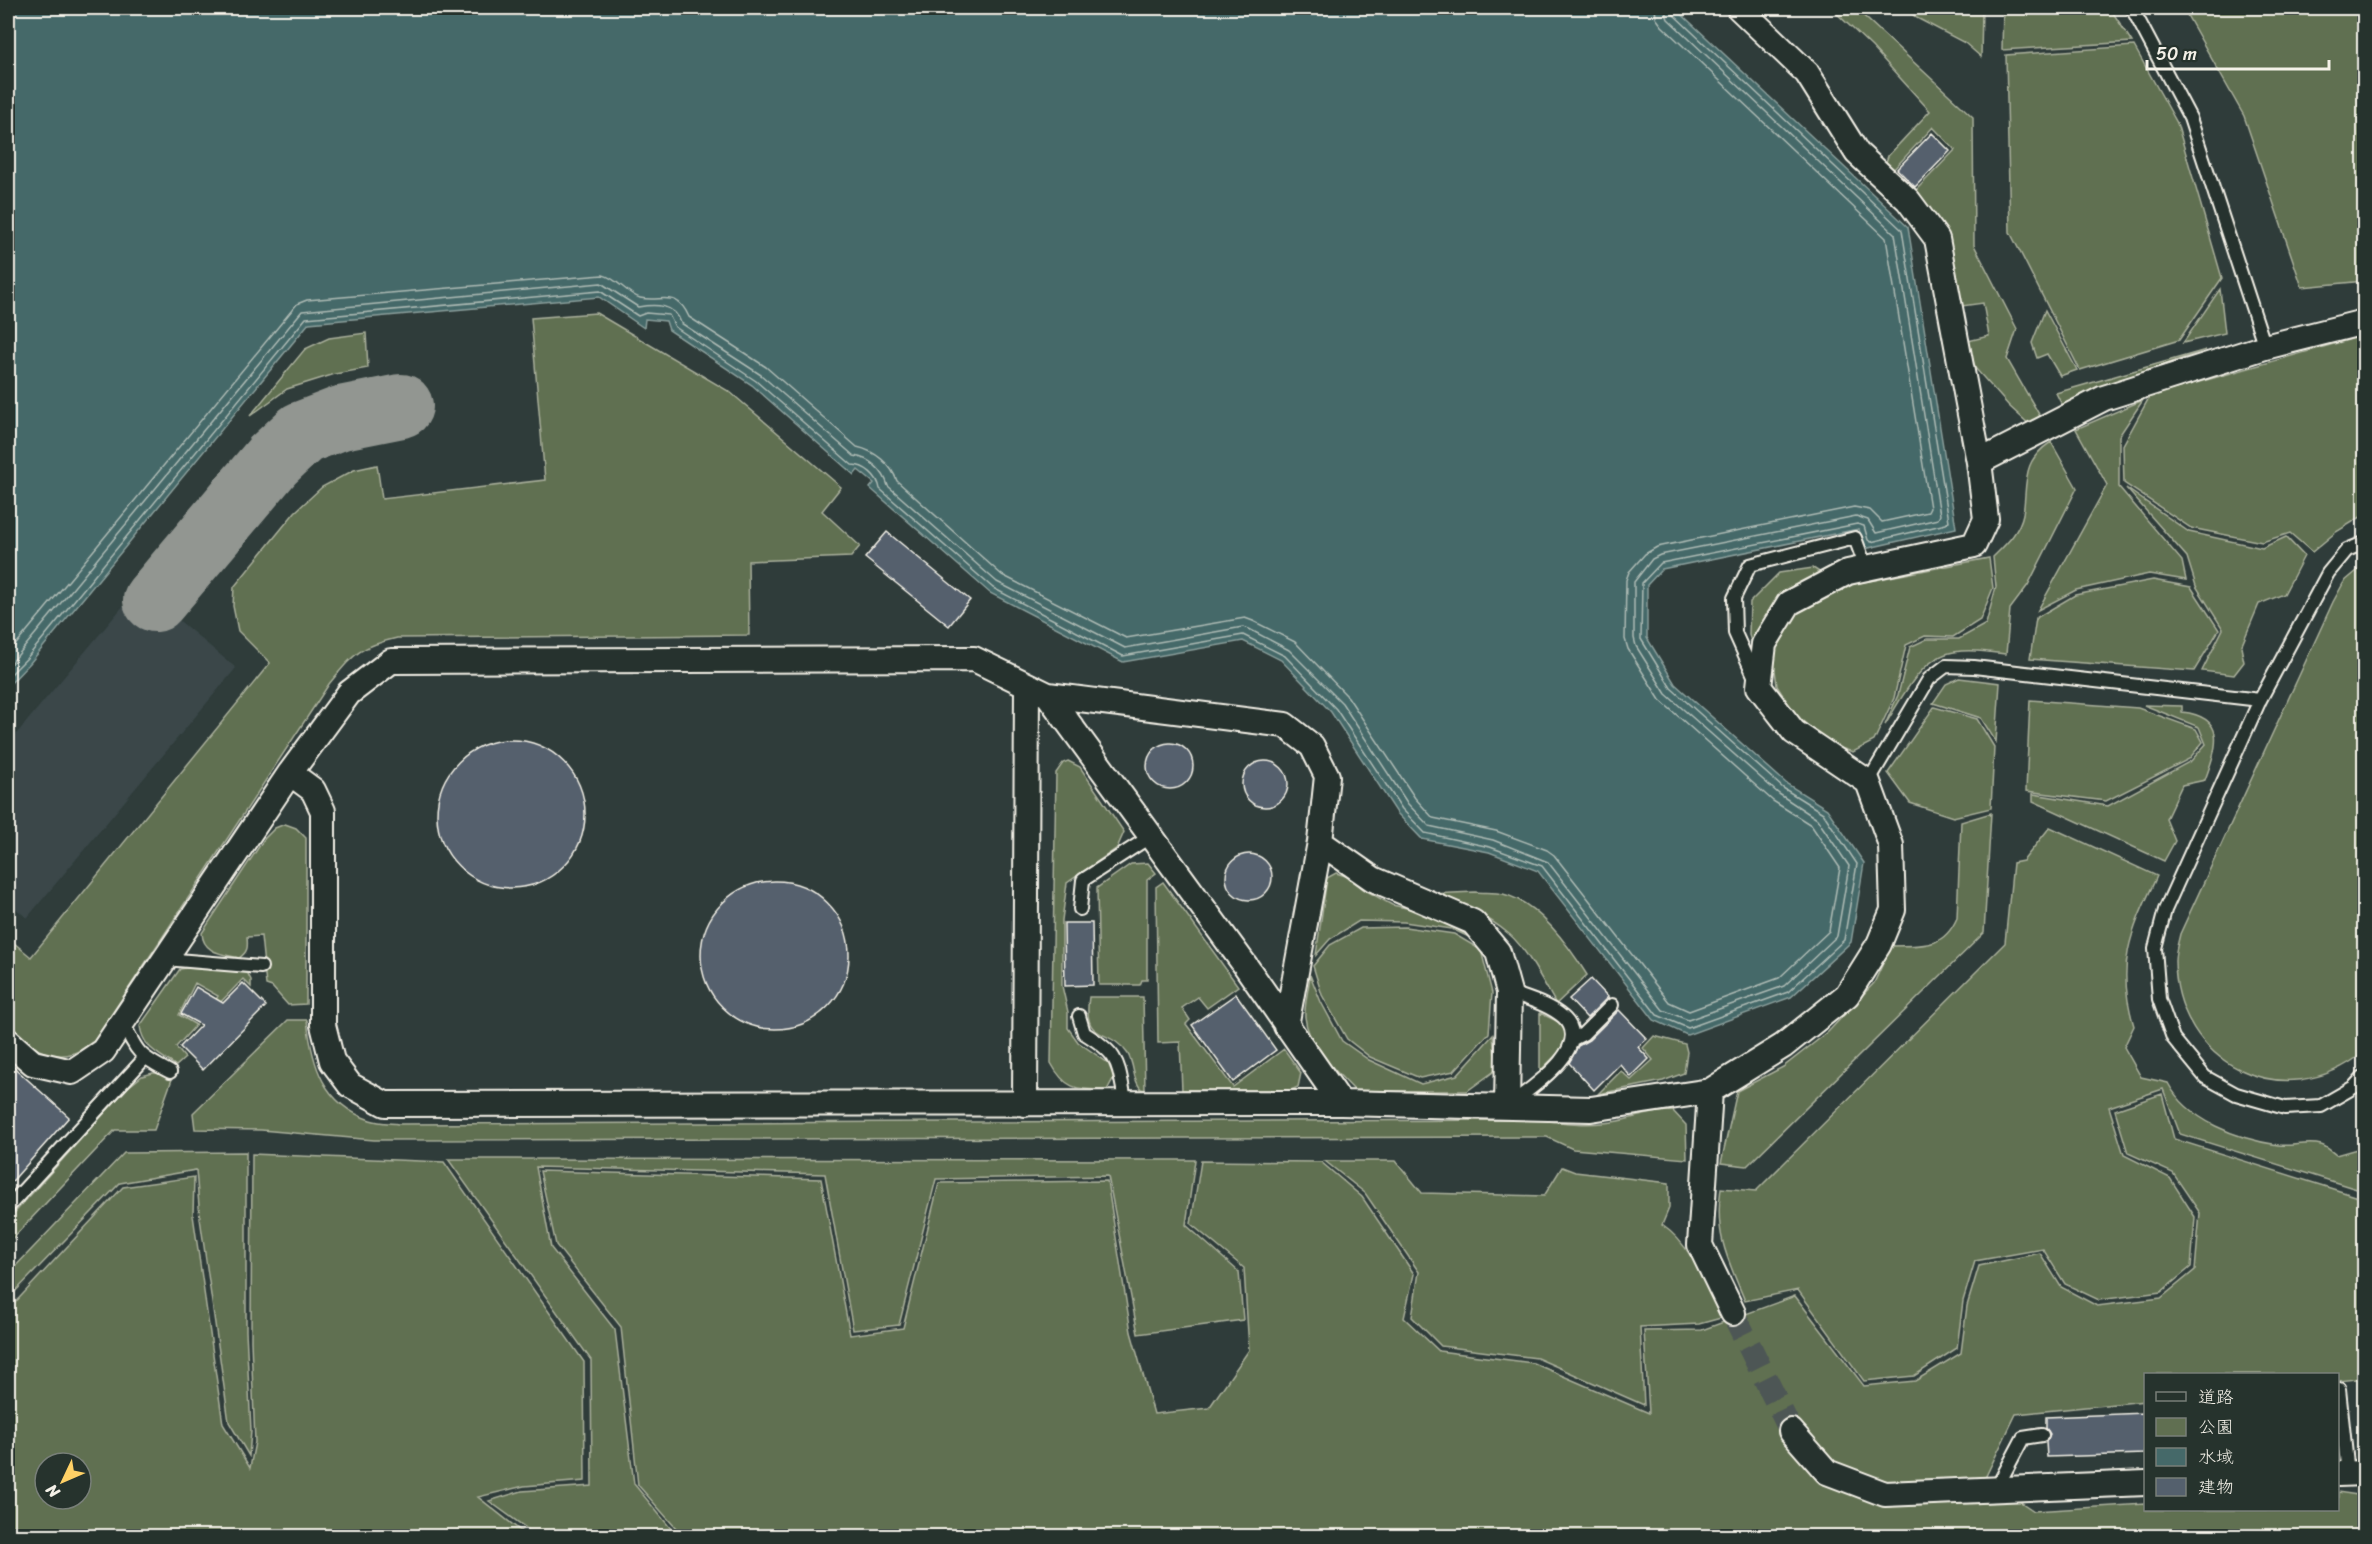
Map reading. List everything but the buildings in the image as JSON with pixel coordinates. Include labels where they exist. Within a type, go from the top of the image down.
[{"type":"street","points":[[290,772],[313,790],[323,812],[323,1025],[332,1061],[350,1085],[385,1104],[1341,1103],[1591,1109],[1710,1091],[1783,1046],[1847,995],[1879,944],[1893,910],[1891,845],[1868,782],[1794,732],[1759,687],[1764,644],[1789,603],[1848,572],[1974,545],[1986,519],[1979,462],[1937,239],[1908,200],[1857,153],[1807,74],[1739,8]]},
{"type":"street","points":[[1979,462],[2104,398],[2265,347],[2364,322]]},
{"type":"street","points":[[8,1041],[33,1063],[72,1072],[103,1051],[290,772],[349,693],[391,661],[974,659],[1037,690],[1285,725],[1312,746],[1327,776],[1320,842],[1286,1026]]},
{"type":"street","points":[[1037,690],[1151,836],[1341,1103]]},
{"type":"street","points":[[1025,1104],[1037,690]]},
{"type":"street","points":[[1320,842],[1372,879],[1473,922],[1498,952],[1509,992],[1507,1106]]},
{"type":"street","points":[[1710,1091],[1701,1245],[1733,1313]]},
{"type":"street","points":[[1791,1431],[1827,1472],[1885,1494],[2144,1483]]},
{"type":"lane","points":[[2132,8],[2190,118],[2265,347]]},
{"type":"lane","points":[[1759,687],[1735,633],[1734,598],[1750,565],[1855,537],[1866,568]]},
{"type":"lane","points":[[2364,543],[2347,550],[2328,573],[2260,700],[2165,910],[2155,948],[2159,999],[2173,1038],[2205,1077],[2236,1094],[2285,1108],[2321,1106],[2354,1087],[2364,1076]]},
{"type":"lane","points":[[1868,782],[1929,679],[1946,666],[1974,667],[2260,700]]},
{"type":"lane","points":[[1080,909],[1083,880],[1151,836]]},
{"type":"lane","points":[[165,959],[261,967]]},
{"type":"lane","points":[[1507,1106],[1557,1065],[1569,1049],[1573,1039],[1572,1029],[1565,1018],[1547,1006],[1509,992]]},
{"type":"lane","points":[[1573,1039],[1582,1034],[1612,1005]]},
{"type":"lane","points":[[1079,1016],[1084,1033],[1103,1045],[1117,1059],[1126,1104]]},
{"type":"lane","points":[[123,1022],[134,1048],[145,1058],[170,1072]]},
{"type":"lane","points":[[8,1207],[145,1058]]},
{"type":"lane","points":[[2339,1389],[2350,1474]]},
{"type":"lane","points":[[1996,1489],[2023,1438],[2042,1435]]},
{"type":"shaded area","points":[[139,587],[236,668],[27,918],[8,902],[8,744]]},
{"type":"green space","points":[[1831,8],[1855,8],[1973,117],[1974,245],[2017,329],[2007,359],[2040,416],[2030,425],[2009,406],[1975,368],[1968,341],[1989,336],[1983,303],[1962,306],[1949,244],[1916,190],[1955,150],[1933,127],[1893,170],[1886,162],[1888,156],[1930,111],[1872,47]]},
{"type":"green space","points":[[1905,8],[1982,8],[1981,57],[1965,43],[1917,18]]},
{"type":"green space","points":[[2003,8],[2110,8],[2132,42],[2002,50]]},
{"type":"green space","points":[[2183,8],[2364,8],[2364,281],[2302,287],[2244,116]]},
{"type":"green space","points":[[2134,46],[2177,123],[2222,278],[2179,340],[2080,370],[2010,232],[2006,55]]},
{"type":"green space","points":[[2220,289],[2225,333],[2183,343]]},
{"type":"green space","points":[[2045,310],[2077,370],[2060,376],[2047,354],[2037,358],[2032,343]]},
{"type":"green space","points":[[596,313],[730,392],[841,487],[822,511],[860,546],[851,557],[748,561],[749,635],[397,638],[373,645],[358,653],[329,684],[94,1041],[77,1052],[56,1055],[38,1049],[22,1039],[8,1027],[8,938],[31,957],[270,663],[238,631],[233,606],[234,587],[295,512],[322,487],[354,470],[377,465],[382,499],[545,480],[531,318]]},
{"type":"green space","points":[[366,333],[368,368],[335,374],[287,389],[250,416],[305,349],[329,338]]},
{"type":"green space","points":[[2364,337],[2364,515],[2336,532],[2312,552],[2290,533],[2262,542],[2191,528],[2124,483],[2123,445],[2150,396]]},
{"type":"green space","points":[[2206,350],[2102,387],[2062,405],[2056,393]]},
{"type":"green space","points":[[2143,400],[2119,436],[2119,487],[2182,561],[2186,580],[2149,574],[2076,590],[2038,610],[2107,485],[2076,429]]},
{"type":"green space","points":[[2051,442],[2077,488],[2028,585],[2010,609],[2006,654],[1967,651],[1942,656],[1922,670],[1905,692],[1885,725],[1898,695],[1910,647],[1927,639],[1959,639],[1986,624],[1996,587],[1993,557],[2018,527],[2023,514],[2027,474],[2030,466],[2034,457]]},
{"type":"green space","points":[[2126,488],[2189,532],[2262,548],[2286,537],[2304,556],[2284,594],[2259,604],[2241,647],[2244,662],[2234,675],[2202,671],[2223,629],[2196,586],[2187,557]]},
{"type":"green space","points":[[1989,558],[1993,588],[1980,620],[1953,637],[1925,636],[1906,645],[1894,698],[1874,741],[1853,752],[1828,744],[1794,713],[1777,686],[1773,654],[1784,626],[1810,602],[1848,585]]},
{"type":"green space","points":[[2364,565],[2364,1052],[2333,1071],[2301,1080],[2269,1079],[2240,1070],[2214,1052],[2194,1028],[2180,997],[2175,961],[2176,951],[2180,934],[2333,602],[2344,582]]},
{"type":"green space","points":[[1813,568],[1821,573],[1770,613],[1757,635],[1753,648],[1749,635],[1750,602],[1779,573]]},
{"type":"green space","points":[[2153,580],[2191,587],[2219,630],[2194,671],[2030,659],[2036,618],[2075,595]]},
{"type":"green space","points":[[1959,678],[2000,683],[1996,742],[1981,718],[1933,703],[1946,684]]},
{"type":"green space","points":[[2030,700],[2138,708],[2196,729],[2203,742],[2189,759],[2106,801],[2026,791]]},
{"type":"green space","points":[[2144,705],[2182,706],[2182,712],[2207,720],[2213,727],[2215,736],[2213,756],[2205,780],[2182,785],[2166,819],[2175,841],[2164,861],[2033,801],[2033,794],[2108,806],[2191,761],[2206,744],[2199,727]]},
{"type":"green space","points":[[1934,707],[1977,719],[1994,747],[1991,808],[1953,817],[1910,803],[1888,773]]},
{"type":"green space","points":[[1068,761],[1080,767],[1124,832],[1117,848],[1067,883],[1062,920],[1062,986],[1068,1012],[1068,1028],[1078,1042],[1108,1063],[1114,1077],[1107,1090],[1074,1087],[1062,1079],[1051,1063],[1056,773],[1063,763]]},
{"type":"green space","points":[[1991,813],[1984,933],[1747,1166],[1721,1163],[1737,1091],[1783,1067],[1828,1032],[1874,983],[1891,946],[1930,944],[1945,936],[1957,918],[1961,822]]},
{"type":"green space","points":[[285,824],[296,828],[306,838],[306,1004],[288,1005],[272,987],[266,985],[261,936],[247,937],[247,949],[239,958],[220,954],[210,949],[203,940],[202,933],[264,839],[275,828]]},
{"type":"green space","points":[[2050,827],[2157,876],[2133,932],[2126,966],[2128,1004],[2134,1026],[2124,1047],[2141,1077],[2168,1083],[2188,1108],[2201,1118],[2231,1133],[2278,1145],[2316,1144],[2336,1155],[2364,1147],[2364,1181],[2360,1190],[2180,1134],[2163,1089],[2109,1107],[2124,1155],[2170,1178],[2195,1217],[2191,1267],[2161,1292],[2099,1300],[2065,1284],[2043,1249],[1975,1261],[1963,1301],[1957,1348],[1914,1376],[1864,1381],[1798,1290],[1745,1301],[1728,1259],[1721,1233],[1719,1204],[1721,1188],[1756,1191],[2005,943],[2013,863],[2023,861]]},
{"type":"green space","points":[[1148,863],[1156,873],[1147,880],[1147,980],[1142,980],[1140,985],[1099,985],[1097,888],[1131,864]]},
{"type":"green space","points":[[1336,873],[1349,877],[1363,889],[1392,905],[1435,914],[1469,937],[1452,929],[1404,922],[1359,921],[1330,939],[1316,955],[1327,878]]},
{"type":"green space","points":[[1163,882],[1238,986],[1207,1008],[1198,997],[1182,1008],[1190,1020],[1186,1024],[1233,1087],[1284,1049],[1301,1073],[1298,1087],[1291,1090],[1182,1090],[1180,1042],[1158,1043],[1156,887]]},
{"type":"green space","points":[[1475,892],[1503,894],[1528,906],[1540,915],[1562,939],[1587,975],[1556,1004],[1528,957],[1509,934],[1491,920],[1471,909],[1430,894]]},
{"type":"green space","points":[[1405,927],[1454,934],[1481,950],[1492,993],[1489,1033],[1454,1071],[1420,1078],[1370,1057],[1347,1039],[1322,995],[1313,966],[1330,945],[1361,928]]},
{"type":"green space","points":[[180,969],[247,972],[251,980],[251,987],[243,979],[206,1017],[218,996],[195,983],[179,1015],[196,1025],[176,1047],[185,1058],[176,1066],[148,1046],[140,1026]]},
{"type":"green space","points":[[1310,975],[1321,1002],[1342,1041],[1369,1060],[1421,1084],[1457,1075],[1493,1035],[1496,1070],[1467,1091],[1355,1091],[1324,1058],[1307,1028],[1305,1012]]},
{"type":"green space","points":[[1089,997],[1143,997],[1145,1090],[1141,1089],[1136,1081],[1132,1063],[1121,1045],[1099,1033],[1089,1022]]},
{"type":"green space","points":[[1540,1013],[1561,1023],[1567,1034],[1560,1051],[1540,1071]]},
{"type":"green space","points":[[288,1020],[307,1020],[317,1067],[323,1081],[341,1104],[354,1113],[384,1123],[1539,1120],[1588,1124],[1608,1123],[1651,1113],[1673,1111],[1686,1125],[1687,1159],[1573,1149],[1547,1137],[374,1140],[261,1130],[195,1129],[193,1113]]},
{"type":"green space","points":[[1654,1036],[1685,1044],[1687,1052],[1684,1073],[1663,1081],[1598,1094],[1621,1071],[1631,1080],[1653,1060],[1643,1048]]},
{"type":"green space","points":[[162,1073],[172,1079],[154,1130],[115,1130],[8,1243],[8,1220],[127,1088],[142,1076]]},
{"type":"green space","points":[[2162,1094],[2174,1139],[2362,1198],[2364,1195],[2364,1378],[2339,1381],[2339,1373],[2144,1373],[2144,1401],[2016,1414],[1985,1478],[2034,1511],[2144,1504],[2144,1511],[2339,1511],[2339,1492],[2364,1496],[2364,1536],[683,1536],[638,1485],[621,1327],[556,1245],[540,1171],[821,1179],[850,1335],[903,1328],[939,1183],[1107,1181],[1131,1332],[1154,1414],[1209,1408],[1249,1350],[1244,1268],[1191,1224],[1201,1161],[1321,1162],[1362,1197],[1414,1274],[1404,1318],[1439,1351],[1533,1363],[1649,1413],[1644,1331],[1702,1330],[1795,1296],[1864,1386],[1915,1381],[1961,1353],[1967,1306],[1979,1266],[2040,1253],[2061,1287],[2097,1306],[2161,1298],[2195,1270],[2200,1213],[2173,1173],[2128,1153],[2115,1110]]},
{"type":"green space","points":[[246,1152],[246,1331],[251,1431],[249,1456],[229,1422],[200,1218],[196,1170],[120,1183],[8,1299],[8,1274],[124,1153]]},
{"type":"green space","points":[[252,1154],[444,1162],[584,1362],[585,1481],[524,1486],[478,1497],[527,1536],[8,1536],[8,1310],[123,1187],[194,1177],[193,1215],[223,1424],[250,1468],[255,1442],[251,1341]]},
{"type":"green space","points":[[448,1159],[1195,1160],[1186,1225],[1239,1272],[1243,1320],[1138,1334],[1108,1176],[936,1179],[899,1325],[853,1330],[825,1174],[536,1167],[551,1248],[615,1330],[634,1484],[677,1536],[537,1536],[489,1501],[522,1491],[592,1486],[591,1360]]},
{"type":"green space","points":[[1325,1161],[1396,1161],[1422,1193],[1544,1196],[1562,1167],[1575,1172],[1669,1183],[1669,1208],[1662,1225],[1673,1234],[1690,1255],[1721,1318],[1699,1324],[1640,1327],[1644,1405],[1537,1358],[1441,1346],[1412,1317],[1419,1272],[1365,1193]]},
{"type":"water","points":[[8,8],[1675,8],[1908,227],[1956,528],[1864,549],[1859,529],[1662,569],[1647,585],[1647,638],[1675,684],[1787,784],[1827,809],[1864,863],[1851,942],[1791,997],[1687,1035],[1654,1020],[1538,871],[1489,852],[1422,839],[1397,813],[1331,712],[1281,660],[1243,641],[1123,662],[990,593],[870,488],[874,483],[858,470],[854,475],[752,385],[669,330],[666,321],[645,319],[644,328],[599,297],[309,323],[30,663],[8,686]]},
{"type":"taxiway","points":[[155,600],[273,460],[302,433],[341,418],[401,406]]},
{"type":"tunnel","points":[[1733,1313],[1791,1431]]}]
